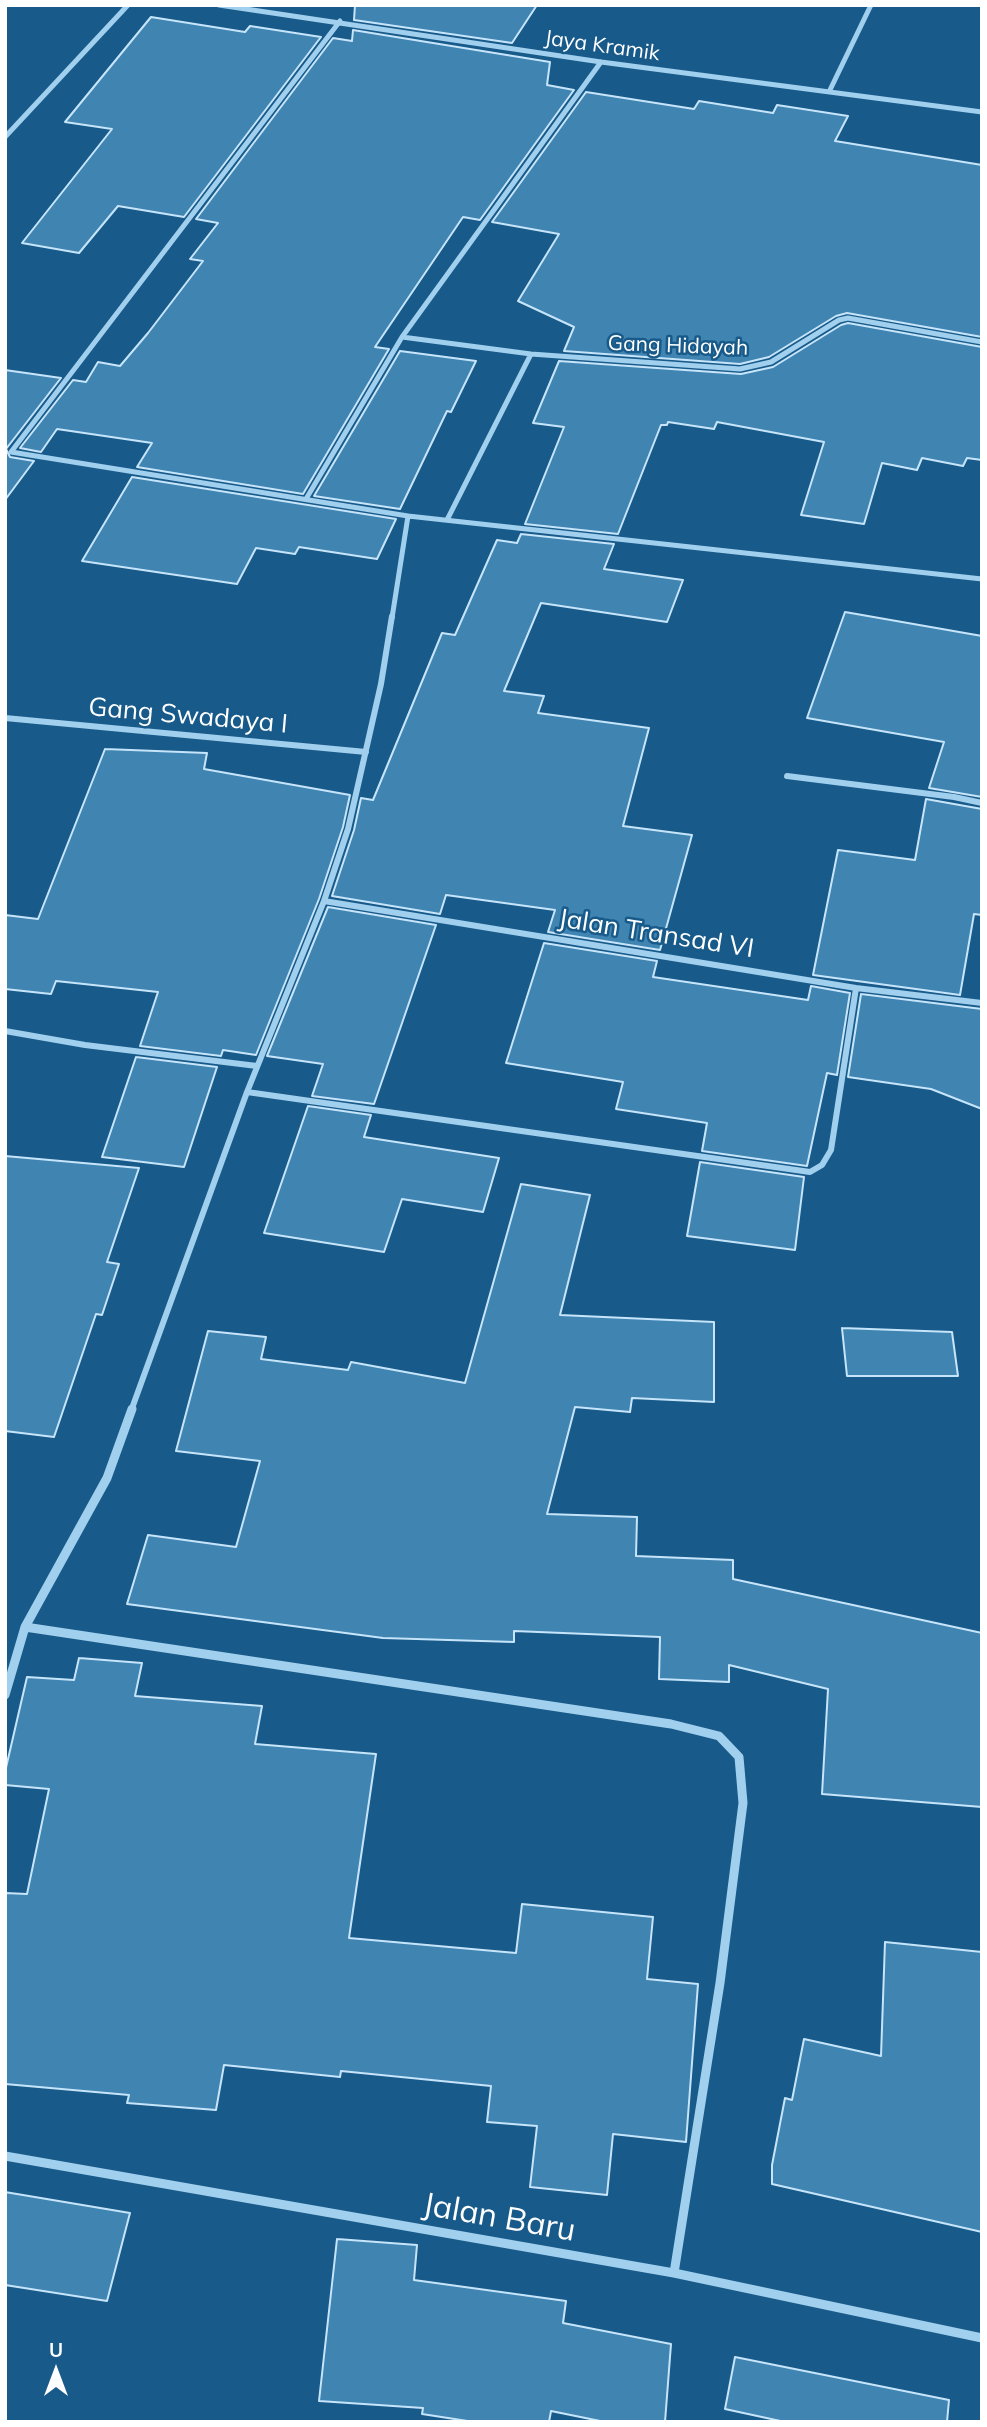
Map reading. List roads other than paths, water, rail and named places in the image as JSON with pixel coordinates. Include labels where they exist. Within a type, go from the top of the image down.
[{"type":"street","points":[[5,137],[128,5]]},
{"type":"street","name":"Jaya Kramik","points":[[219,5],[601,62],[982,112]]},
{"type":"street","points":[[829,92],[871,5]]},
{"type":"street","points":[[340,21],[8,451],[408,516],[982,579]]},
{"type":"street","points":[[306,499],[402,337],[601,62]]},
{"type":"street","name":"Gang Hidayah","points":[[402,337],[531,354],[740,369],[771,362],[839,320],[848,318],[982,342]]},
{"type":"street","points":[[447,520],[531,354]]},
{"type":"street","points":[[5,1695],[25,1627],[107,1478],[247,1091],[324,901],[348,828],[366,752],[394,615],[408,516]]},
{"type":"street","name":"Gang Swadaya I","points":[[5,718],[366,752]]},
{"type":"street","points":[[787,776],[954,797],[982,803]]},
{"type":"street","name":"Jalan Transad VI","points":[[324,901],[856,988],[982,1003]]},
{"type":"street","points":[[247,1091],[810,1172],[822,1165],[831,1150],[856,988]]},
{"type":"street","points":[[5,1031],[85,1045],[257,1066]]},
{"type":"street","points":[[25,1627],[671,1724],[719,1736],[739,1757],[743,1803],[718,1997],[674,2273]]},
{"type":"street","name":"Jalan Baru","points":[[5,2156],[674,2273],[982,2338]]}]
